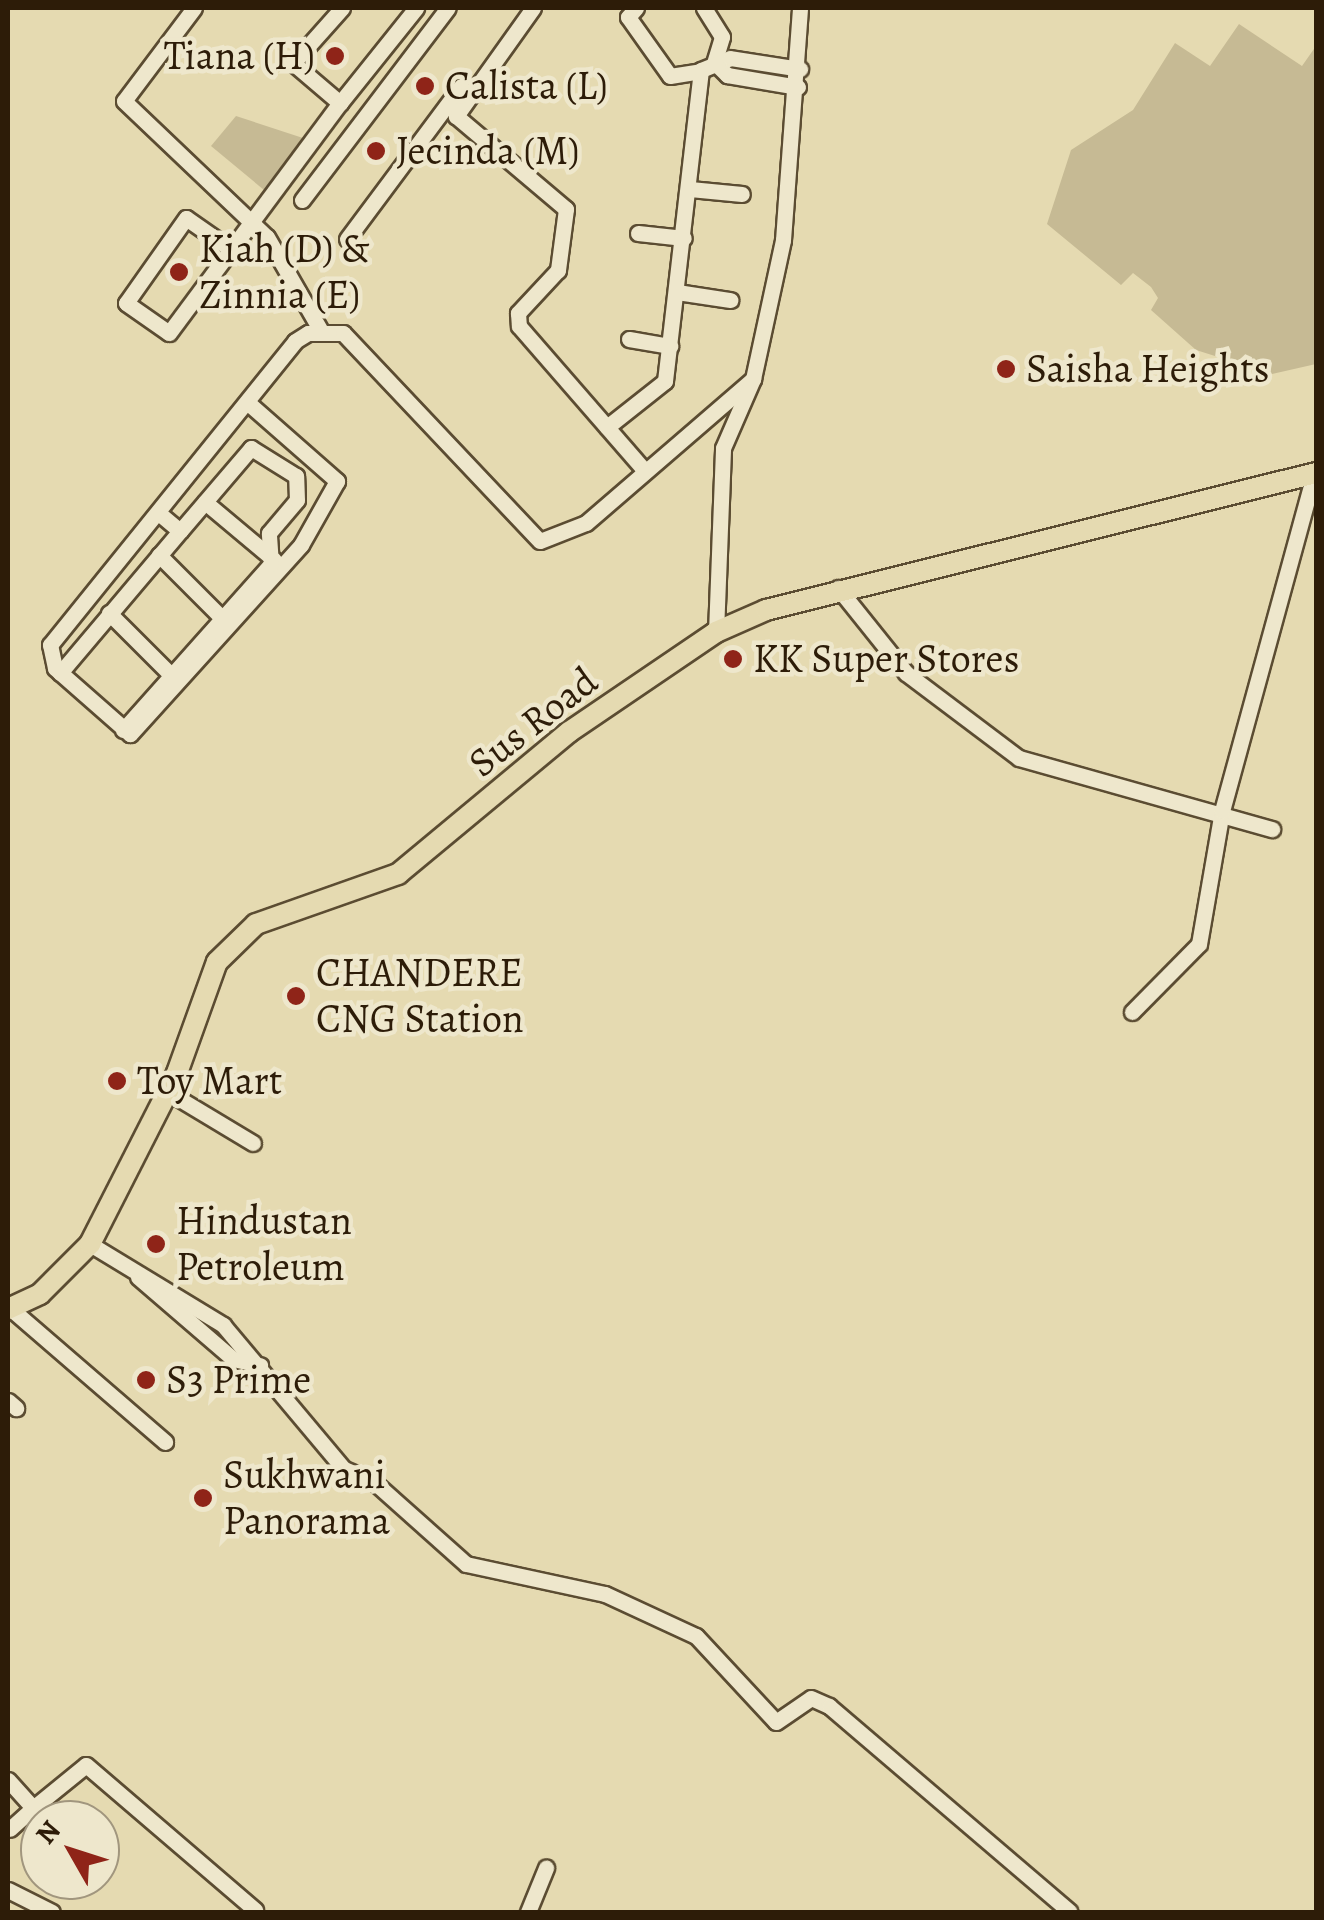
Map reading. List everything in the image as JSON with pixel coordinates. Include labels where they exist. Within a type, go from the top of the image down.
[{"type":"main road","name":"Sus Road","points":[[9,1309],[49,1286],[90,1244],[168,1092],[217,962],[256,924],[398,874],[569,732],[716,632],[838,588],[1315,473]]},
{"type":"street","points":[[194,8],[124,101],[294,276],[320,329]]},
{"type":"street","points":[[340,103],[293,63],[342,8]]},
{"type":"street","points":[[230,248],[186,218],[126,303],[167,334],[230,248],[246,224],[416,8]]},
{"type":"street","points":[[302,200],[448,8]]},
{"type":"street","points":[[347,239],[522,8]]},
{"type":"street","points":[[533,8],[456,116],[566,209],[558,270],[517,320],[644,471]]},
{"type":"street","points":[[636,8],[628,17],[670,76],[710,66],[800,69]]},
{"type":"street","points":[[607,427],[662,386],[710,66],[722,37],[704,8]]},
{"type":"street","points":[[716,632],[723,448],[753,379],[783,240],[800,69],[800,8]]},
{"type":"street","points":[[710,66],[726,75],[798,87]]},
{"type":"street","points":[[690,189],[742,194]]},
{"type":"street","points":[[638,233],[684,238]]},
{"type":"street","points":[[677,292],[730,300]]},
{"type":"street","points":[[247,402],[337,482],[290,557],[141,728],[123,730],[60,673],[50,645],[160,514],[247,402],[295,341],[320,329],[343,333],[540,541],[569,535],[753,379]]},
{"type":"street","points":[[629,339],[670,346]]},
{"type":"street","points":[[60,673],[251,448],[264,448],[298,484],[297,500],[269,533],[274,560]]},
{"type":"street","points":[[1132,1012],[1199,944],[1222,811],[1315,473]]},
{"type":"street","points":[[205,502],[274,560]]},
{"type":"street","points":[[160,514],[180,532]]},
{"type":"street","points":[[159,555],[222,618]]},
{"type":"street","points":[[123,730],[274,560]]},
{"type":"street","points":[[838,588],[906,673],[1019,758],[1222,811],[1272,829]]},
{"type":"street","points":[[110,613],[170,674]]},
{"type":"street","points":[[168,1092],[254,1143]]},
{"type":"street","points":[[90,1244],[180,1291],[260,1365],[344,1469],[374,1482],[466,1564],[605,1594],[696,1636],[776,1722],[811,1698],[829,1706],[1069,1912]]},
{"type":"street","points":[[9,1309],[165,1442]]},
{"type":"street","points":[[43,1800],[86,1766],[255,1910]]},
{"type":"street","points":[[8,1780],[26,1800]]},
{"type":"street","points":[[10,1829],[20,1820]]},
{"type":"street","points":[[528,1912],[546,1868]]},
{"type":"street","points":[[8,1890],[52,1912]]},
{"type":"shaded area","points":[[1239,24],[1302,66],[1316,46],[1316,364],[1272,374],[1196,350],[1151,310],[1158,298],[1151,287],[1133,273],[1121,285],[1047,224],[1071,150],[1133,110],[1175,43],[1210,66]]},
{"type":"shaded area","points":[[236,116],[306,139],[264,190],[211,146]]},
{"type":"place","name":"Tiana (H)","points":[[335,56]]},
{"type":"place","name":"Calista (L)","points":[[425,86]]},
{"type":"place","name":"Jecinda (M)","points":[[376,151]]},
{"type":"place","name":"Kiah (D) & Zinnia (E)","points":[[179,272]]},
{"type":"place","name":"Saisha Heights","points":[[1006,369]]},
{"type":"place","name":"KK Super Stores","points":[[733,659]]},
{"type":"place","name":"CHANDERE CNG Station","points":[[296,996]]},
{"type":"place","name":"Toy Mart","points":[[117,1081]]},
{"type":"place","name":"Hindustan Petroleum","points":[[156,1244]]},
{"type":"place","name":"S3 Prime","points":[[146,1380]]},
{"type":"place","name":"Sukhwani Panorama","points":[[203,1498]]}]
